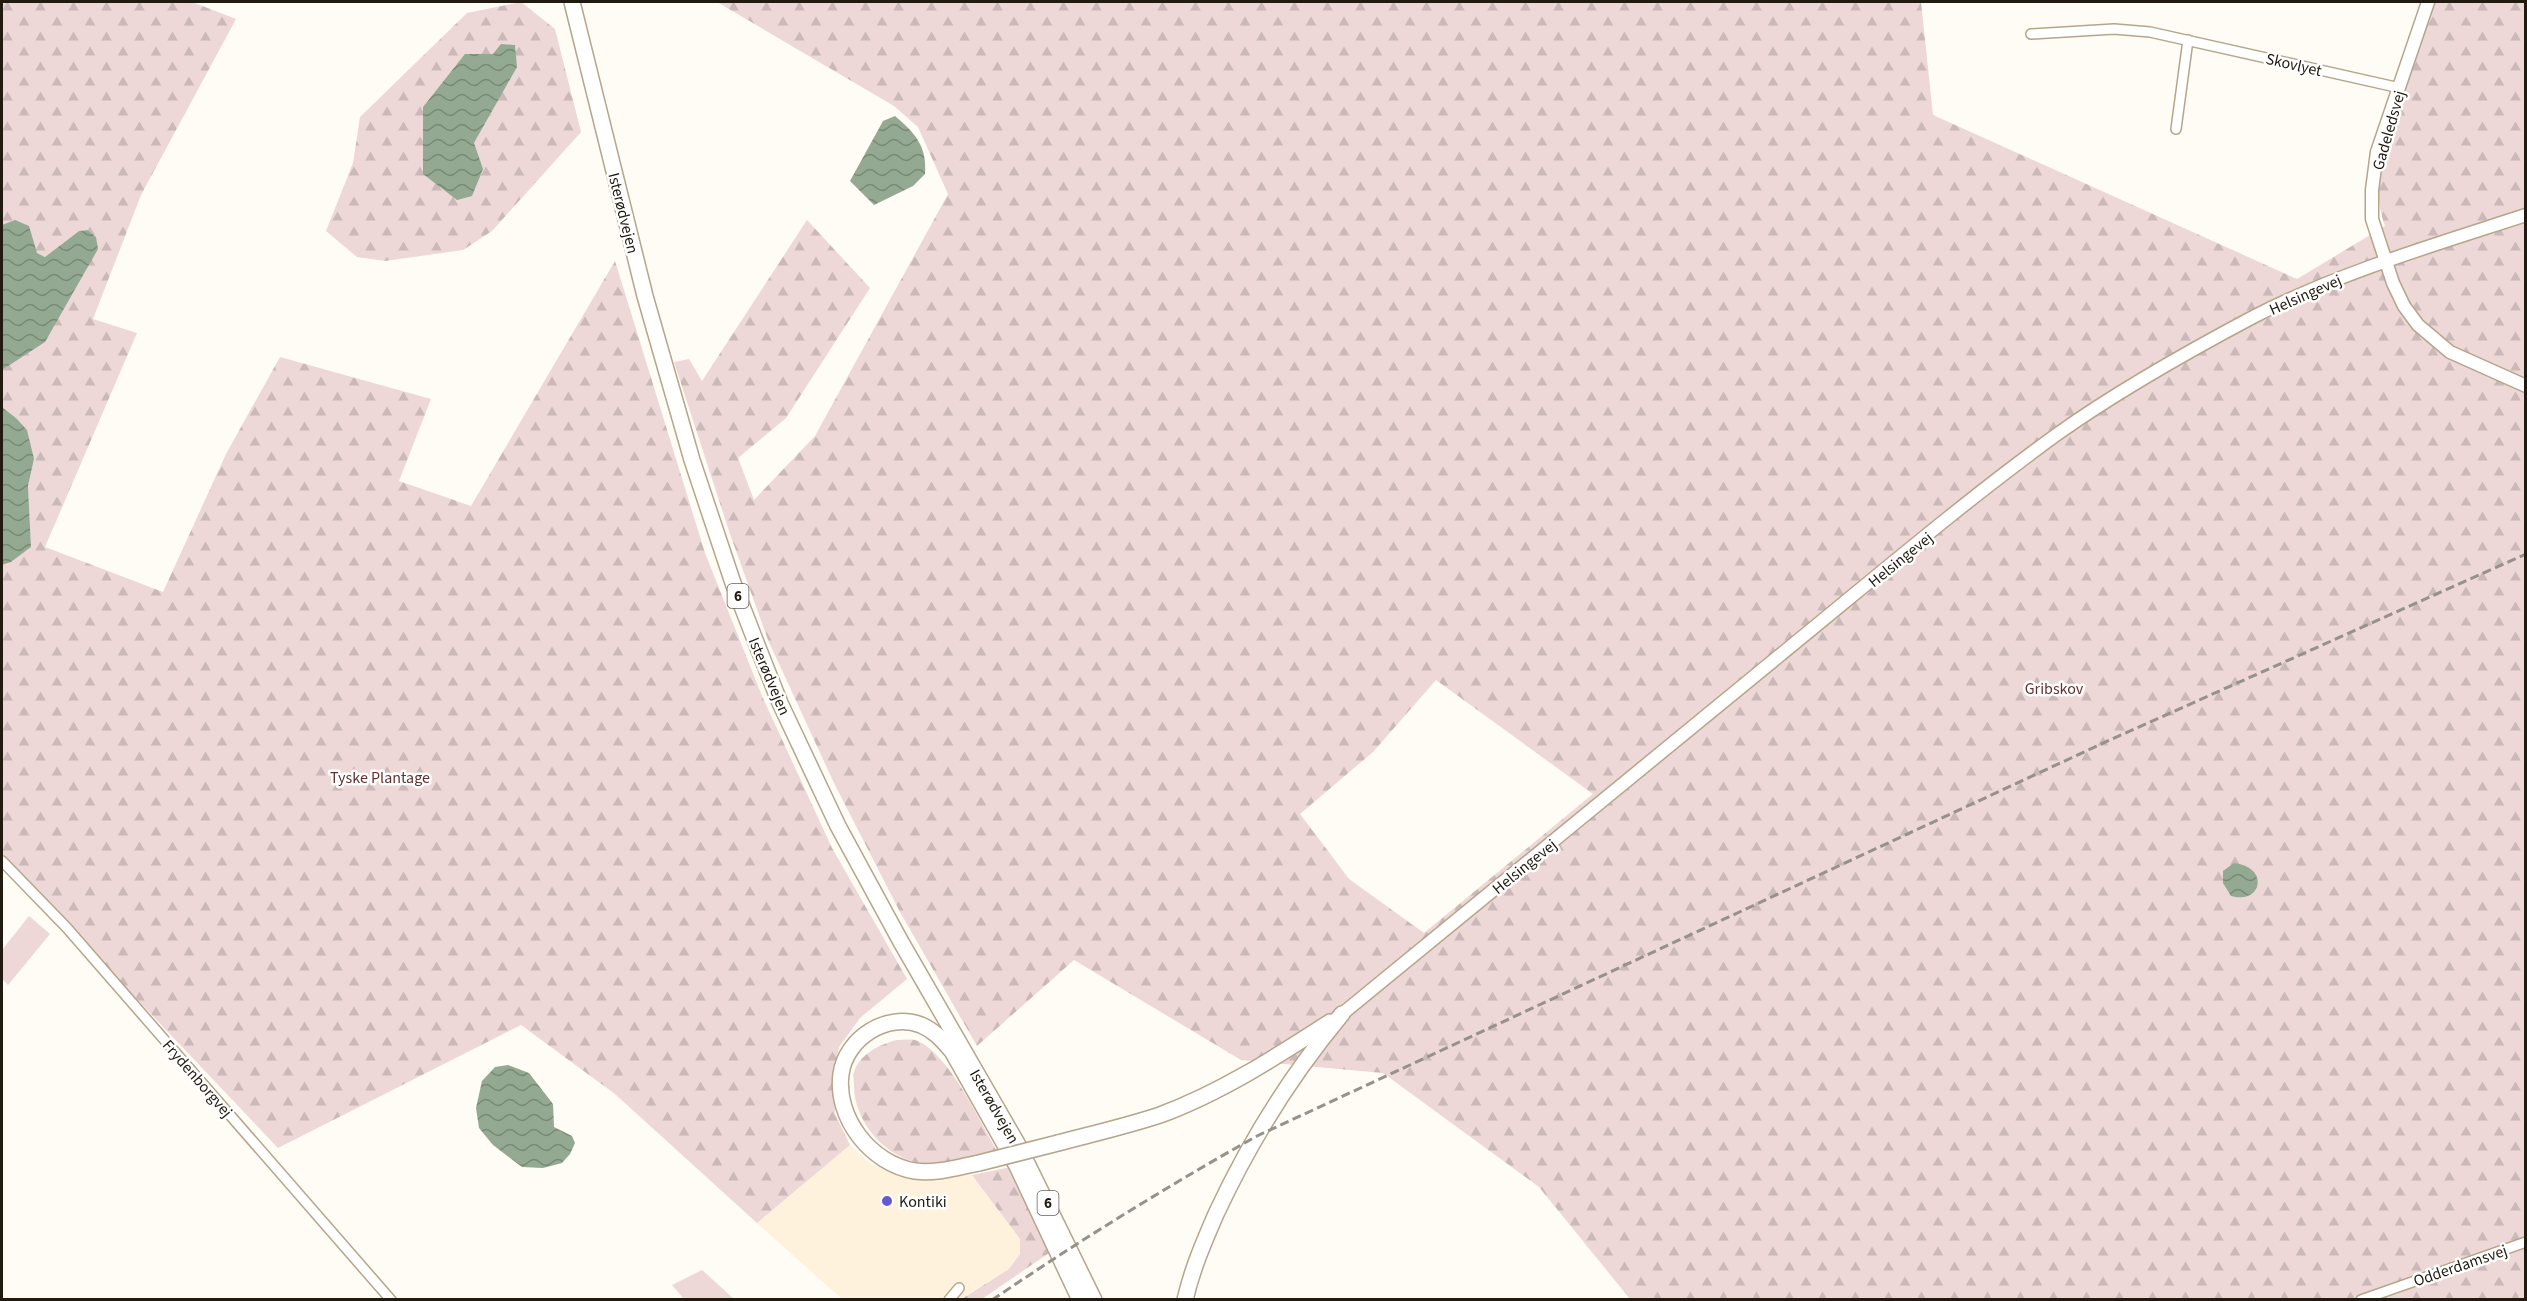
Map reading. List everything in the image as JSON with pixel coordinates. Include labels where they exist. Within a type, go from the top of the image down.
[{"type":"highway","name":"Isterødvejen","points":[[572,2],[645,296],[689,449],[733,583],[780,703],[838,826],[901,942],[1018,1144],[1094,1299]]},
{"type":"highway","points":[[1080,1299],[1017,1166],[952,1051],[939,1035],[920,1025],[899,1022],[879,1026],[861,1037],[848,1054],[841,1074],[842,1095],[848,1116],[858,1136],[874,1153],[894,1165],[915,1171],[938,1171],[979,1163],[1058,1143],[1160,1114],[1239,1078],[1342,1014]]},
{"type":"highway","points":[[1185,1299],[1200,1251],[1232,1180],[1276,1102],[1304,1060],[1342,1014]]},
{"type":"street","name":"Gadeledsvej","points":[[2428,2],[2377,152],[2372,190],[2372,219],[2385,261],[2404,306],[2418,325],[2451,352],[2526,386]]},
{"type":"street","name":"Skovlyet","points":[[2031,34],[2114,29],[2150,32],[2400,88]]},
{"type":"street","points":[[2176,129],[2188,40]]},
{"type":"street","name":"Helsingevej","points":[[1342,1014],[1807,633],[2055,436],[2125,389],[2256,316],[2326,283],[2385,261],[2526,215]]},
{"type":"street","name":"Frydenborgvej","points":[[2,861],[67,928],[391,1299]]},
{"type":"street","name":"Odderdamsvej","points":[[2361,1299],[2526,1242]]},
{"type":"street","points":[[949,1299],[959,1288]]},
{"type":"shaded area","name":"Kontiki","points":[[850,1145],[868,1162],[900,1177],[923,1179],[972,1175],[1020,1239],[1020,1254],[1009,1269],[960,1299],[842,1299],[757,1223]]},
{"type":"green space","name":"Tyske Plantage","points":[[2,2],[192,2],[236,19],[141,195],[93,319],[137,333],[45,547],[163,592],[226,454],[280,357],[431,399],[399,481],[471,506],[615,261],[705,553],[762,696],[832,848],[907,979],[860,1018],[839,1047],[834,1075],[835,1114],[850,1145],[757,1223],[615,1094],[521,1025],[278,1148],[2,857],[2,565],[11,562],[31,547],[28,486],[34,459],[16,418],[2,407],[2,370],[18,359],[96,237],[88,230],[79,231],[45,257],[37,253],[15,221],[2,225]]},
{"type":"green space","points":[[521,2],[555,29],[581,132],[492,231],[463,250],[385,261],[357,257],[326,231],[353,163],[360,117],[467,13]],"holes":[[[515,45],[516,67],[474,143]]]},
{"type":"green space","name":"Gribskov","points":[[717,2],[1921,2],[1933,115],[2297,279],[2385,226],[2379,197],[2380,167],[2433,2],[2525,2],[2525,1299],[1630,1299],[1539,1187],[1383,1073],[1241,1060],[1074,960],[977,1046],[900,912],[834,783],[768,640],[730,534],[674,362],[689,359],[702,381],[807,220],[870,288],[786,418],[738,458],[754,500],[815,436],[948,194],[918,127],[894,106]],"holes":[[[1436,680],[1593,794],[1424,933],[1349,879],[1300,814],[1373,752]]]},
{"type":"green space","points":[[29,916],[50,934],[8,985],[2,979],[2,950]]},
{"type":"green space","points":[[897,1040],[915,1040],[939,1058],[962,1089],[997,1151],[950,1162],[921,1163],[895,1154],[874,1136],[859,1112],[855,1099],[854,1072],[861,1060],[871,1051]]},
{"type":"green space","points":[[1011,1167],[1052,1251],[982,1299],[960,1300],[1009,1269],[1020,1254],[1020,1239],[972,1175]]},
{"type":"green space","points":[[702,1270],[734,1299],[684,1299],[672,1285]]},
{"type":"water","points":[[501,44],[515,45],[517,67],[474,143],[483,169],[472,196],[457,200],[423,174],[423,107],[465,54],[493,54]]},
{"type":"water","points":[[895,116],[914,134],[922,148],[925,174],[913,186],[874,205],[850,181],[883,121]]},
{"type":"water","points":[[15,220],[29,226],[37,253],[45,257],[79,231],[88,230],[96,237],[98,249],[45,342],[2,370],[2,225]]},
{"type":"water","points":[[2,407],[27,430],[34,459],[28,486],[31,547],[11,562],[2,565]]},
{"type":"water","points":[[2234,863],[2253,871],[2257,878],[2258,884],[2250,895],[2231,896],[2223,883],[2223,871]]},
{"type":"water","points":[[508,1065],[529,1073],[553,1104],[554,1127],[572,1136],[575,1143],[570,1154],[562,1163],[543,1168],[522,1167],[493,1145],[479,1128],[476,1108],[482,1081],[495,1067]]},
{"type":"railway","points":[[992,1300],[1123,1215],[1257,1136],[2112,739],[2526,554]]},
{"type":"place","name":"Kontiki","points":[[887,1201]]}]
